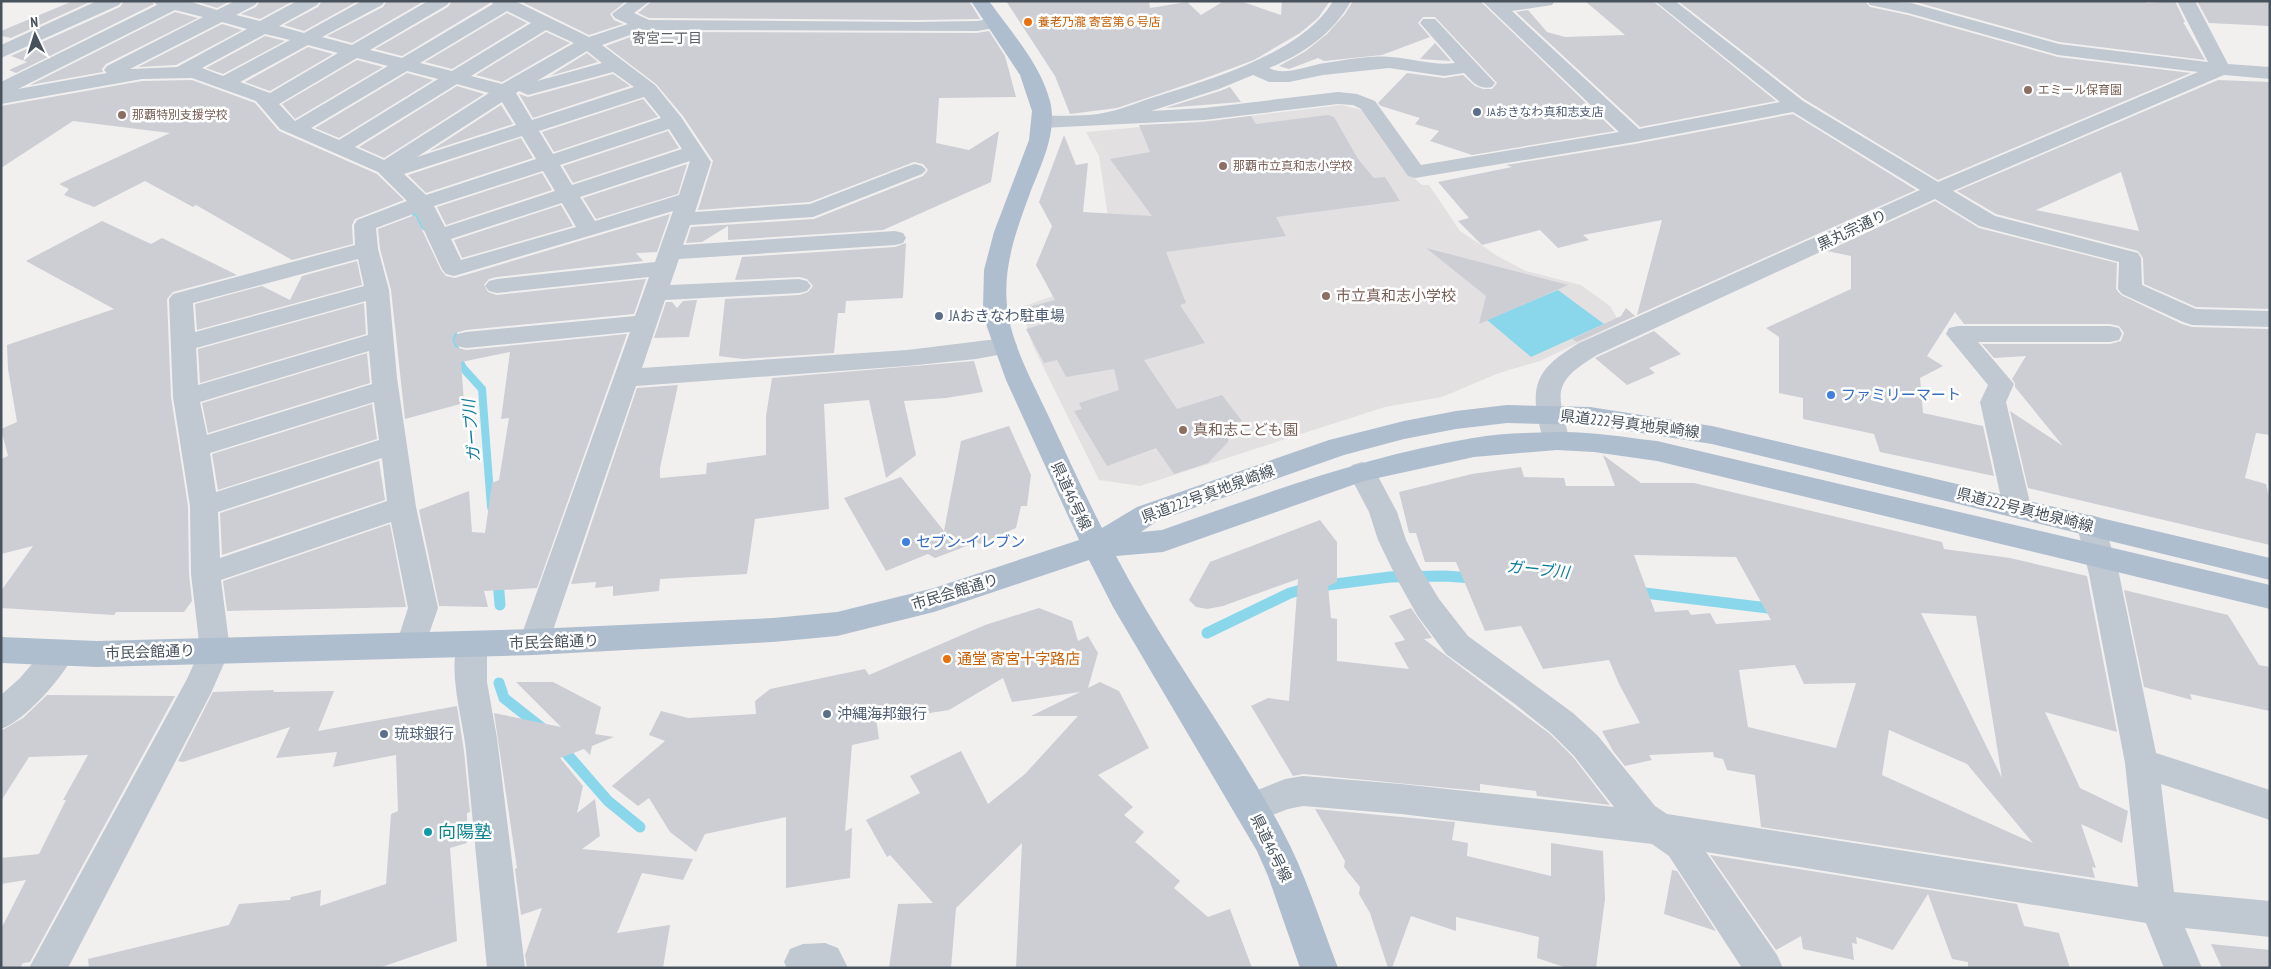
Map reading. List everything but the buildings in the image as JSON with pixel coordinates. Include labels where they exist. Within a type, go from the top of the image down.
[{"type":"main road","name":"県道46号線","points":[[980,1],[1034,84],[1040,100],[1042,122],[1039,140],[1004,232],[998,258],[995,310],[1005,346],[1067,488],[1096,546],[1126,601],[1252,808],[1285,874],[1319,968]]},
{"type":"main road","name":"県道222号真地泉崎線","points":[[1096,546],[1147,514],[1338,447],[1404,430],[1456,420],[1507,414],[1550,414],[1628,421],[1712,435],[2017,507],[2095,541],[2270,597]]},
{"type":"main road","name":"県道222号真地泉崎線","points":[[1096,546],[1162,541],[1298,492],[1362,472],[1474,447],[1557,441],[1657,452],[2095,541],[2270,569]]},
{"type":"main road","name":"市民会館通り","points":[[1,650],[60,653],[472,644],[764,631],[837,624],[934,600],[1096,546]]},
{"type":"street","points":[[93,82],[249,1]]},
{"type":"street","points":[[181,72],[311,1]]},
{"type":"street","points":[[224,83],[376,1]]},
{"type":"street","points":[[268,102],[441,1]]},
{"type":"street","points":[[641,1],[621,14],[642,23],[642,25]]},
{"type":"street","points":[[1105,119],[1212,85],[1284,54],[1316,33],[1333,17],[1342,1]]},
{"type":"street","points":[[1494,5],[1546,1]]},
{"type":"street","points":[[1664,1],[1796,105],[1826,125],[1938,190],[1987,221],[2130,258],[2130,289],[2192,317],[2270,320]]},
{"type":"street","points":[[1876,1],[1912,8],[2058,49],[2221,69],[2270,72]]},
{"type":"street","points":[[2186,1],[2221,69]]},
{"type":"street","points":[[1,89],[172,2],[506,93],[616,65]]},
{"type":"street","points":[[1,52],[99,3]]},
{"type":"street","points":[[296,129],[503,3],[588,43],[648,90],[674,121],[701,162],[534,642]]},
{"type":"street","points":[[1494,5],[1635,136]]},
{"type":"street","points":[[340,148],[544,23]]},
{"type":"street","points":[[388,170],[506,93],[588,43],[642,25],[915,27],[977,26],[995,23]]},
{"type":"street","points":[[1429,23],[1485,83]]},
{"type":"street","points":[[1253,67],[1270,76],[1289,76],[1323,69],[1389,62],[1444,70],[1469,66]]},
{"type":"street","name":"黒丸宗通り","points":[[1557,441],[1550,414],[1548,387],[1553,375],[1567,361],[1588,349],[1938,190],[2221,69]]},
{"type":"street","points":[[1,98],[142,73],[181,72],[194,72],[263,97],[287,125],[388,170],[422,203],[454,269],[589,230],[686,209],[813,210],[915,170]]},
{"type":"street","points":[[388,170],[648,90]]},
{"type":"street","points":[[506,93],[589,230]]},
{"type":"street","points":[[1042,122],[1204,114],[1338,98],[1356,100],[1368,105],[1414,172],[1635,136],[1796,105]]},
{"type":"street","points":[[412,645],[424,608],[402,507],[386,389],[377,290],[367,249],[364,225],[422,203],[547,161],[674,121]]},
{"type":"street","points":[[438,236],[695,152]]},
{"type":"street","points":[[497,286],[668,260],[895,238]]},
{"type":"street","points":[[48,968],[200,684],[215,650],[206,574],[204,506],[196,448],[186,397],[181,299],[367,249]]},
{"type":"street","points":[[656,293],[799,286]]},
{"type":"street","points":[[183,342],[377,290]]},
{"type":"street","points":[[466,340],[646,323]]},
{"type":"street","points":[[2017,507],[1993,402],[2001,384],[1958,334],[2110,334]]},
{"type":"street","points":[[186,397],[381,339]]},
{"type":"street","points":[[627,378],[907,358],[1005,346]]},
{"type":"street","points":[[196,448],[386,389]]},
{"type":"street","points":[[204,506],[393,445]]},
{"type":"street","points":[[1362,472],[1383,512],[1392,540],[1412,579],[1428,607],[1458,645],[1562,723],[1586,746],[1643,816],[1681,845],[1764,968]]},
{"type":"street","points":[[206,574],[402,507]]},
{"type":"street","points":[[2095,541],[2104,574],[2142,763],[2158,908],[2183,968]]},
{"type":"street","points":[[472,644],[471,682],[481,738],[506,968]]},
{"type":"street","points":[[1,715],[31,687],[60,653]]},
{"type":"street","points":[[2142,763],[2270,805]]},
{"type":"street","points":[[1252,808],[1285,794],[1303,791],[1411,800],[1664,831],[2158,908],[2270,919]]},
{"type":"shaded area","name":"市立真和志小学校","points":[[1341,105],[1362,110],[1412,176],[1422,185],[1429,185],[1460,231],[1499,257],[1526,271],[1581,285],[1610,306],[1620,323],[1540,361],[1499,373],[1442,397],[1385,407],[1140,486],[1099,480],[1033,346],[1021,307],[1131,270],[1110,230],[1099,156],[1086,132],[1217,120]]},
{"type":"water","points":[[1558,290],[1604,324],[1531,357],[1487,320]]},
{"type":"waterway","name":"ガーブ川","points":[[415,214],[424,227]]},
{"type":"waterway","name":"ガーブ川","points":[[453,326],[453,342],[458,358],[463,368],[482,389],[491,507]]},
{"type":"waterway","name":"ガーブ川","points":[[1207,633],[1290,593],[1312,587],[1390,577],[1445,576],[1472,578]]},
{"type":"waterway","name":"ガーブ川","points":[[498,580],[500,605]]},
{"type":"waterway","name":"ガーブ川","points":[[1637,592],[1776,609]]},
{"type":"waterway","name":"ガーブ川","points":[[499,683],[504,698],[542,728]]},
{"type":"waterway","name":"ガーブ川","points":[[560,746],[608,801],[640,827]]},
{"type":"place","name":"養老乃瀧 寄宮第６号店","points":[[1028,22]]},
{"type":"place","name":"エミール保育園","points":[[2028,90]]},
{"type":"place","name":"JAおきなわ真和志支店","points":[[1477,112]]},
{"type":"place","name":"那覇特別支援学校","points":[[122,115]]},
{"type":"place","name":"那覇市立真和志小学校","points":[[1223,166]]},
{"type":"place","name":"市立真和志小学校","points":[[1326,296]]},
{"type":"place","name":"JAおきなわ駐車場","points":[[939,316]]},
{"type":"place","name":"ファミリーマート","points":[[1831,395]]},
{"type":"place","name":"真和志こども園","points":[[1183,430]]},
{"type":"place","name":"セブン-イレブン","points":[[906,542]]},
{"type":"place","name":"通堂 寄宮十字路店","points":[[947,659]]},
{"type":"place","name":"沖縄海邦銀行","points":[[827,714]]},
{"type":"place","name":"琉球銀行","points":[[384,734]]},
{"type":"place","name":"向陽塾","points":[[428,832]]},
{"type":"district","name":"寄宮二丁目","points":[[667,38]]}]
